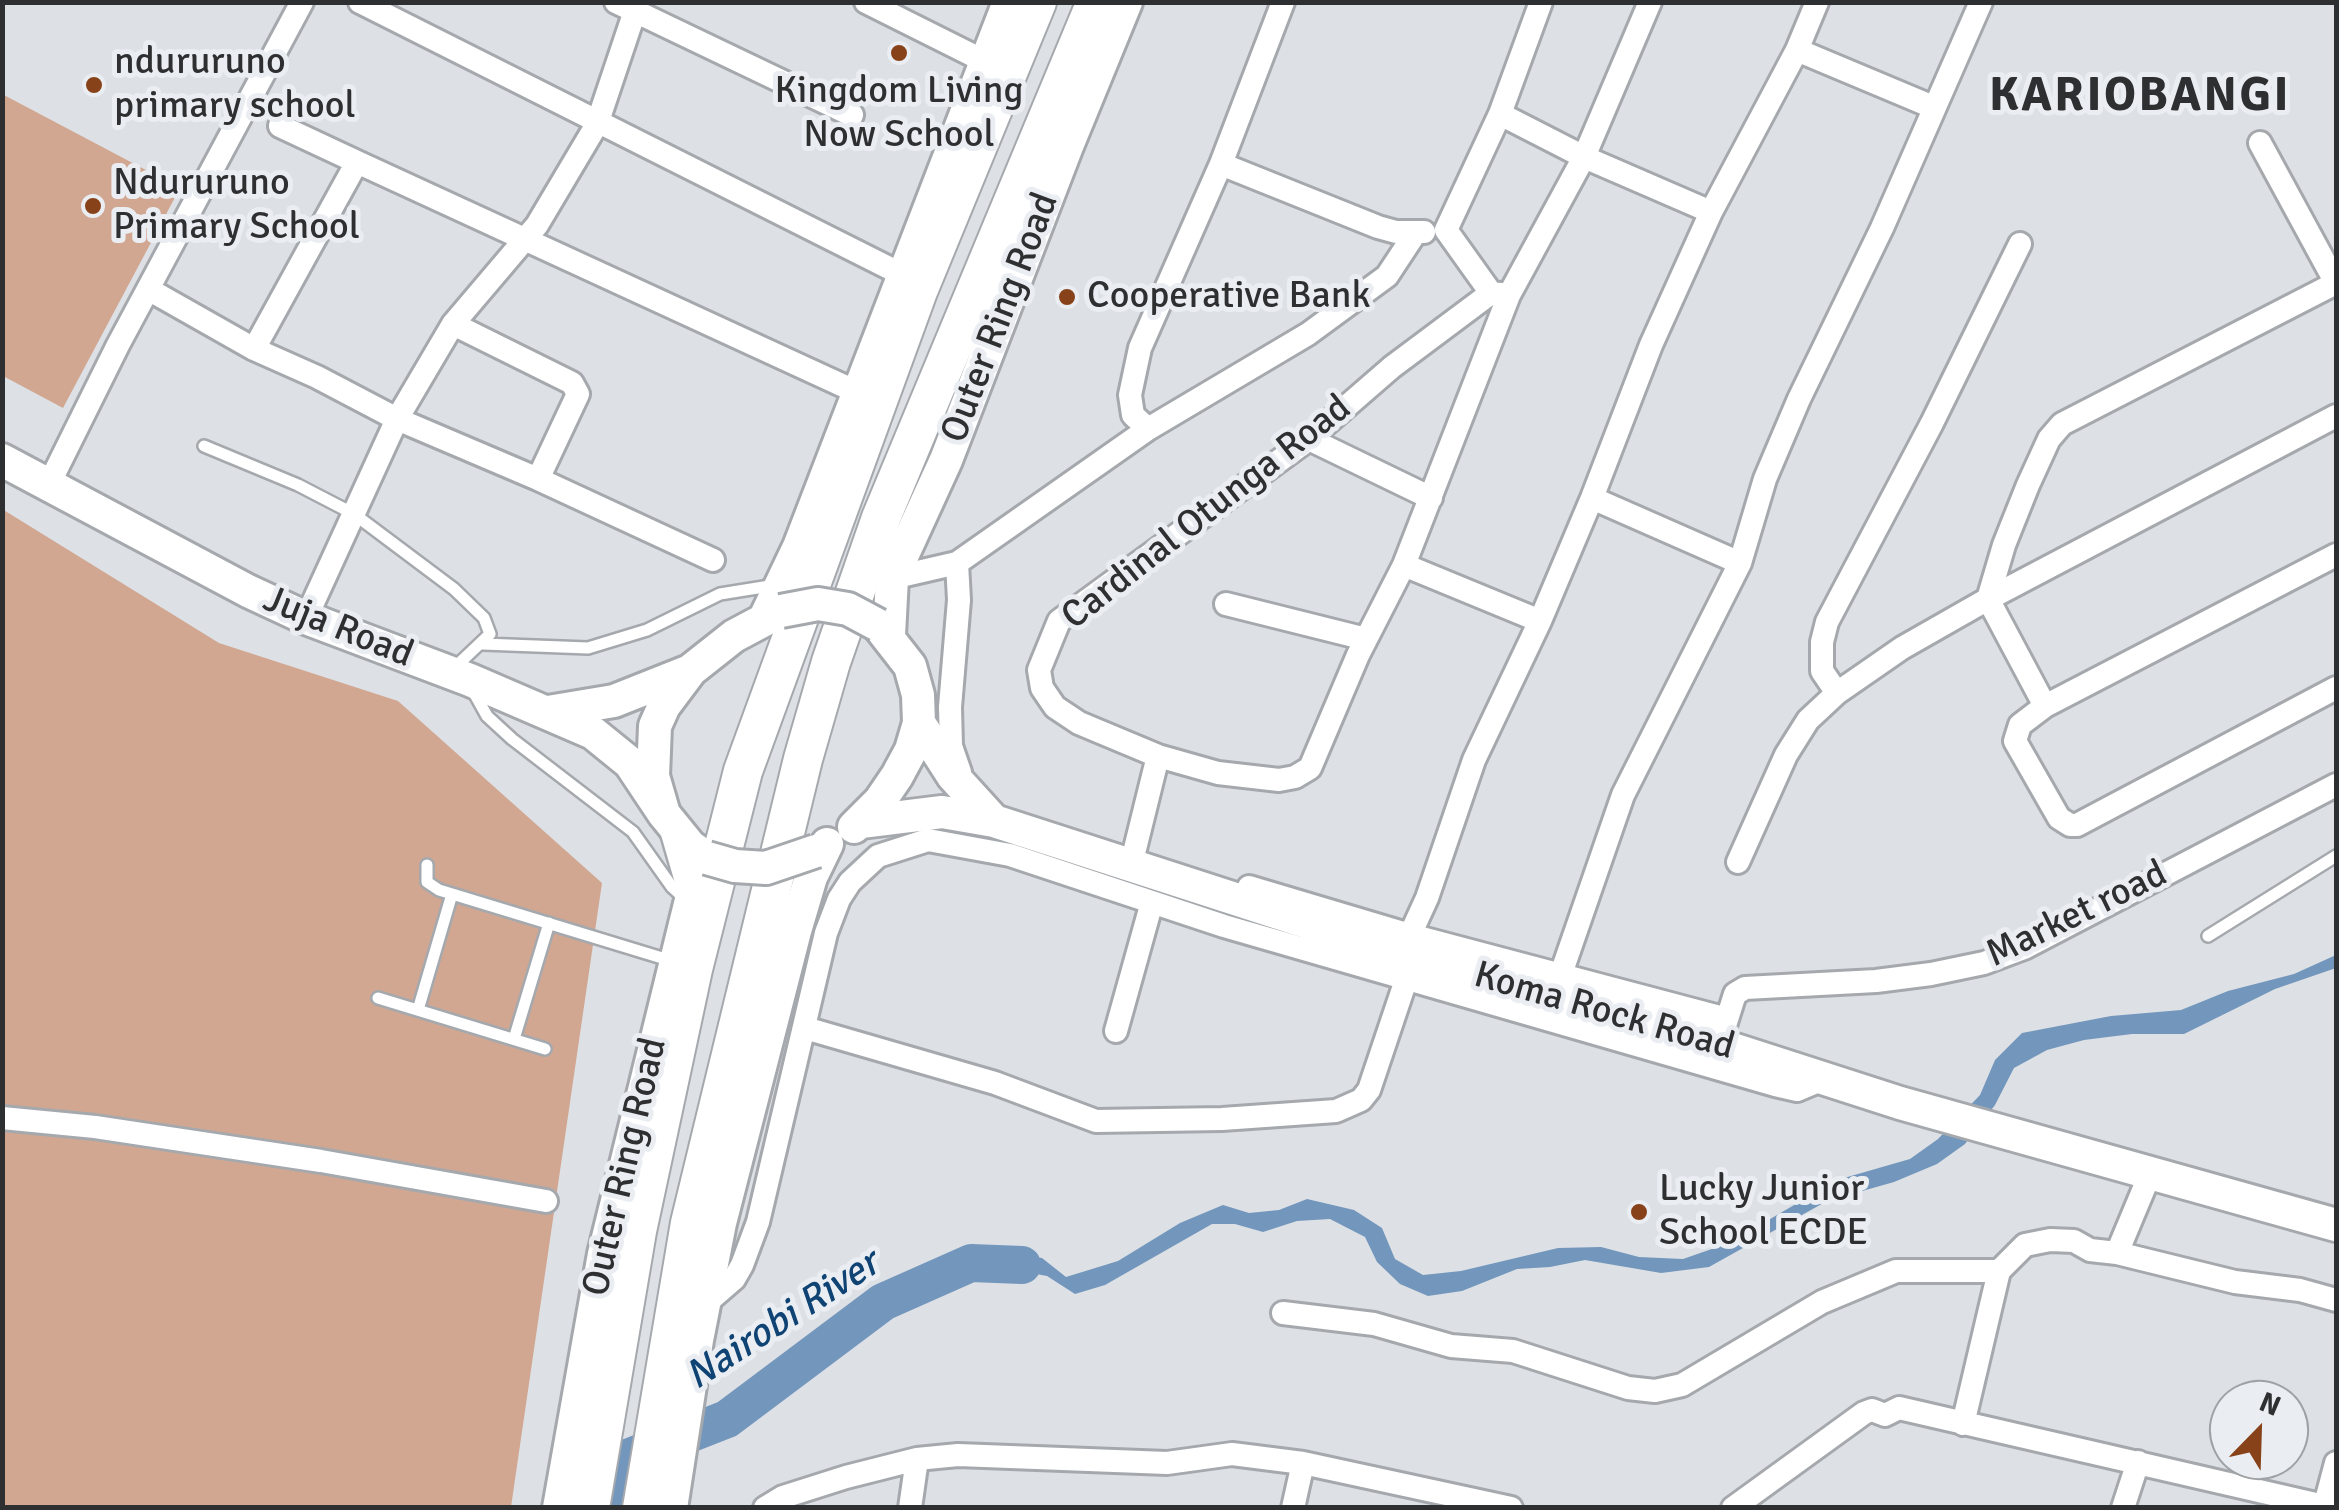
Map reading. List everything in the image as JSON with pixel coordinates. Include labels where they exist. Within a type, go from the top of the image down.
[{"type":"main road","points":[[776,604],[1009,2]]},
{"type":"main road","name":"Outer Ring Road","points":[[590,1508],[645,1195],[693,970],[743,772],[918,292],[1037,2]]},
{"type":"main road","name":"Outer Ring Road","points":[[676,1383],[690,1224],[803,758],[831,662],[881,518],[1096,2]]},
{"type":"main road","name":"Outer Ring Road","points":[[669,821],[653,776],[655,726],[664,706],[691,670],[776,604],[848,608],[884,630],[892,578],[946,460],[1126,2]]},
{"type":"main road","name":"Juja Road","points":[[2,460],[192,564],[306,618],[593,732],[630,763],[669,821]]},
{"type":"main road","points":[[669,821],[707,858],[735,866],[766,868],[822,848],[861,822],[898,776],[919,723],[916,682],[910,666],[884,630]]},
{"type":"main road","points":[[548,712],[614,702],[691,670]]},
{"type":"main road","points":[[919,723],[953,776],[994,822]]},
{"type":"main road","name":"Koma Rock Road","points":[[861,822],[942,812],[994,822],[1430,962],[1723,1032],[1823,1079],[1900,1104],[2336,1225]]},
{"type":"main road","name":"Outer Ring Road","points":[[642,1508],[676,1383],[704,1305],[720,1223],[774,1007],[822,848]]},
{"type":"main road","name":"Outer Ring Road","points":[[558,1508],[604,1254],[690,904]]},
{"type":"main road","points":[[671,1508],[676,1383]]},
{"type":"street","points":[[48,486],[302,2]]},
{"type":"street","points":[[360,2],[905,276]]},
{"type":"street","points":[[866,2],[984,61]]},
{"type":"street","points":[[1148,429],[1132,415],[1130,394],[1140,348],[1221,164],[1283,2]]},
{"type":"street","points":[[1446,230],[1500,114],[1541,2]]},
{"type":"street","points":[[1446,230],[1500,294],[1584,157],[1650,2]]},
{"type":"street","points":[[1410,935],[1427,898],[1474,760],[1540,621],[1651,345],[1711,212],[1797,50],[1817,2]]},
{"type":"street","points":[[1561,974],[1623,795],[1740,563],[1765,478],[1799,398],[1882,228],[1980,2]]},
{"type":"street","points":[[306,618],[398,420],[453,324],[526,240],[598,124],[630,6],[852,115]]},
{"type":"street","points":[[1797,50],[1933,107]]},
{"type":"street","points":[[1500,114],[1584,157],[1711,212]]},
{"type":"street","points":[[280,126],[859,393]]},
{"type":"street","points":[[2045,706],[1988,600],[2004,544],[2049,439],[2062,424],[2336,283],[2260,142]]},
{"type":"street","points":[[254,349],[357,162]]},
{"type":"street","points":[[1221,164],[1378,228],[1396,232],[1446,230]]},
{"type":"street","points":[[892,578],[957,563],[1148,429],[1308,334],[1387,276],[1416,232]]},
{"type":"street","points":[[1837,693],[1822,671],[1827,622],[1932,423],[2020,244]]},
{"type":"street","points":[[148,289],[254,349],[398,420],[713,560]]},
{"type":"street","name":"Cardinal Otunga Road","points":[[1500,294],[1495,324],[1431,498],[1310,768],[1295,777],[1264,779],[1218,773],[1158,756],[1079,723],[1055,707],[1042,688],[1039,670],[1058,621],[1309,439],[1392,366],[1500,294]]},
{"type":"street","points":[[453,324],[572,383],[578,394],[538,479]]},
{"type":"street","points":[[1738,862],[1786,755],[1808,720],[1837,693],[1902,648],[1988,600],[2336,416]]},
{"type":"street","points":[[1309,439],[1431,498]]},
{"type":"street","points":[[1592,498],[1740,563]]},
{"type":"street","points":[[2336,555],[2045,706],[2020,724],[2015,741],[2059,818],[2070,826],[2336,688]]},
{"type":"street","points":[[957,563],[959,600],[950,707],[951,746],[962,776],[976,795],[991,806],[1410,935],[1561,974],[1723,1032]]},
{"type":"street","points":[[1404,565],[1540,621]]},
{"type":"street","points":[[1226,604],[1366,639]]},
{"type":"street","points":[[1134,853],[1158,756]]},
{"type":"street","name":"Market road","points":[[1723,1032],[1735,994],[1745,988],[1931,974],[1984,963],[2024,948],[2336,785]]},
{"type":"street","name":"Outer Ring Road","points":[[669,821],[690,881],[690,904]]},
{"type":"street","points":[[704,1305],[734,1279],[758,1222],[826,932],[839,899],[850,882],[878,856],[928,840],[1010,855],[1152,902],[1775,1086],[1797,1090],[1823,1079]]},
{"type":"street","points":[[1116,1031],[1152,902]]},
{"type":"street","points":[[805,1028],[995,1083],[1096,1121],[1336,1111],[1361,1100],[1369,1090],[1406,977]]},
{"type":"street","points":[[2,1118],[95,1127],[320,1161],[546,1202]]},
{"type":"street","points":[[2117,1253],[2150,1174]]},
{"type":"street","points":[[1963,1424],[1998,1271],[2025,1245],[2074,1241],[2090,1250],[2336,1300]]},
{"type":"street","points":[[1282,1313],[1374,1324],[1451,1346],[1513,1351],[1628,1388],[1655,1391],[1682,1385],[1822,1302],[1896,1272],[1998,1271]]},
{"type":"street","points":[[1732,1508],[1872,1410],[1885,1415],[1898,1408],[2324,1507],[2336,1463]]},
{"type":"street","points":[[765,1508],[783,1497],[917,1459],[958,1455],[1167,1463],[1232,1454],[1303,1463],[1499,1506]]},
{"type":"street","points":[[910,1508],[917,1459]]},
{"type":"street","points":[[2123,1508],[2138,1462]]},
{"type":"street","points":[[1294,1508],[1303,1463]]},
{"type":"lane","points":[[204,446],[298,485],[354,514],[454,589],[484,618],[490,634],[459,676],[487,716],[632,832],[672,887],[690,904]]},
{"type":"lane","points":[[483,644],[588,648],[647,630],[720,594],[776,604]]},
{"type":"lane","points":[[2208,936],[2336,856]]},
{"type":"lane","points":[[428,865],[429,884],[452,894],[675,962]]},
{"type":"lane","points":[[418,1010],[452,894]]},
{"type":"lane","points":[[514,1039],[549,923]]},
{"type":"lane","points":[[378,998],[545,1049]]},
{"type":"shaded area","points":[[2,94],[180,188],[63,408],[3,376]]},
{"type":"shaded area","points":[[2,509],[219,643],[398,701],[602,883],[511,1507],[3,1507]]},
{"type":"water","points":[[2336,955],[2336,968],[2275,989],[2184,1034],[2132,1034],[2047,1050],[2014,1068],[1995,1105],[1965,1144],[1937,1164],[1894,1182],[1827,1201],[1709,1267],[1661,1273],[1585,1260],[1517,1269],[1462,1291],[1428,1296],[1400,1284],[1377,1262],[1365,1237],[1330,1219],[1297,1221],[1263,1232],[1235,1224],[1212,1224],[1105,1285],[1075,1294],[1047,1276],[1020,1271],[996,1280],[971,1263],[1005,1252],[1042,1258],[1066,1277],[1118,1261],[1180,1223],[1223,1205],[1249,1213],[1279,1210],[1307,1199],[1354,1210],[1382,1228],[1395,1259],[1423,1275],[1461,1271],[1558,1248],[1601,1247],[1639,1257],[1683,1259],[1729,1243],[1837,1180],[1910,1159],[1938,1139],[1980,1095],[1995,1060],[2022,1033],[2111,1016],[2181,1010],[2228,991],[2294,974]]},
{"type":"waterway","name":"Nairobi River","points":[[602,1508],[625,1459],[727,1419],[883,1302],[971,1263],[1022,1265]]},
{"type":"place","name":"Kingdom Living Now School","points":[[899,53]]},
{"type":"place","name":"ndururuno primary school","points":[[94,85]]},
{"type":"place","name":"Ndururuno Primary School","points":[[93,206]]},
{"type":"place","name":"Cooperative Bank","points":[[1067,297]]},
{"type":"place","name":"Lucky Junior School ECDE","points":[[1639,1212]]},
{"type":"district","name":"KARIOBANGI","points":[[2140,97]]}]
